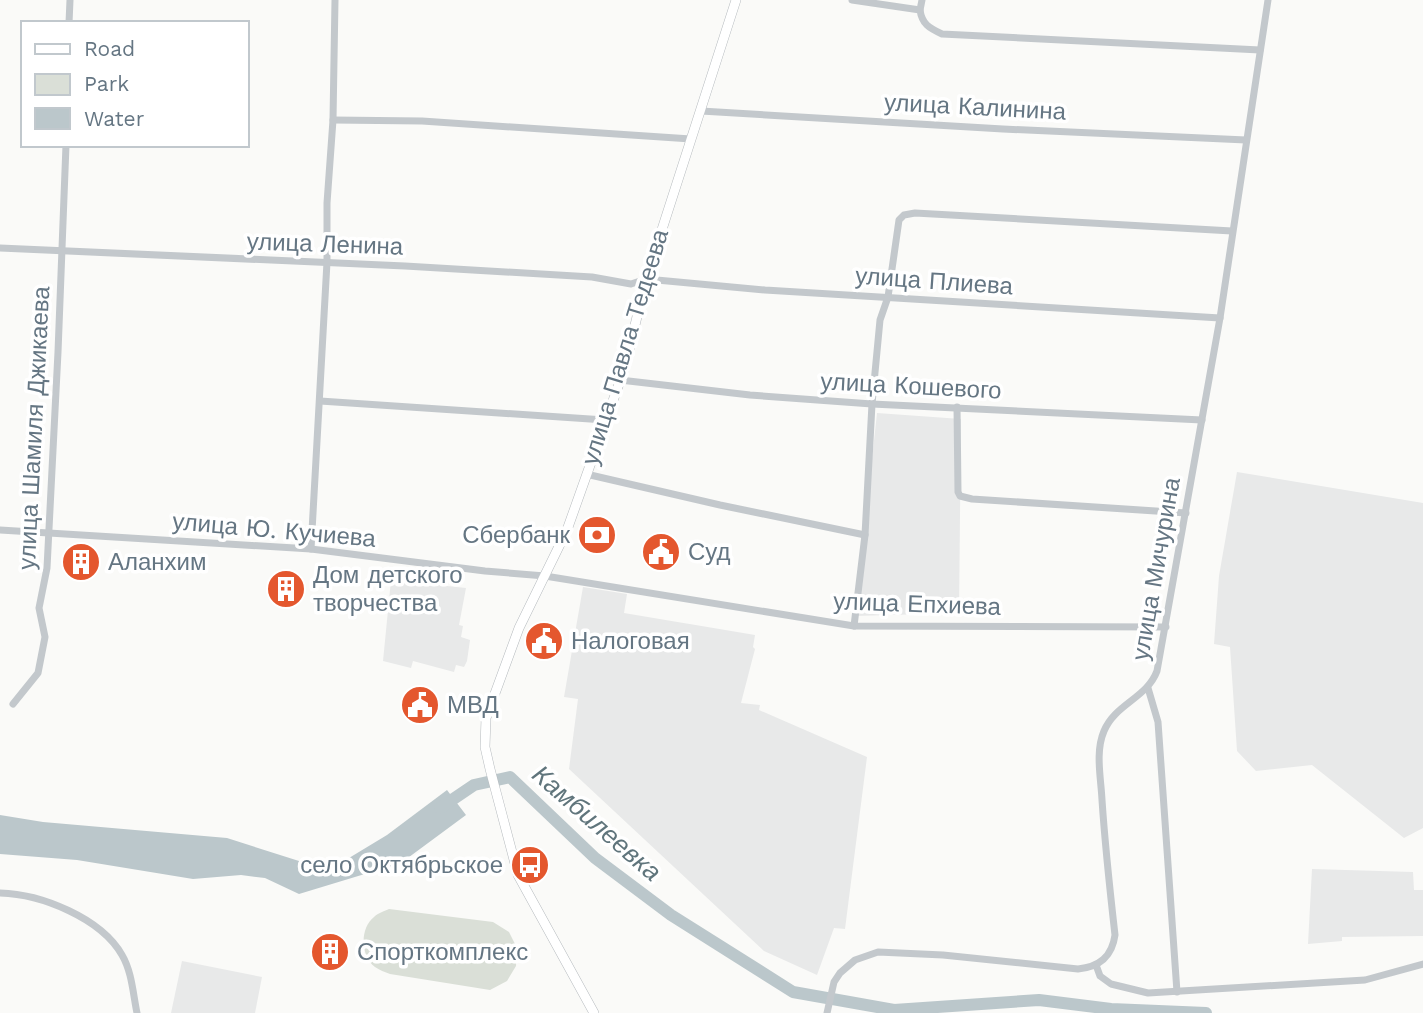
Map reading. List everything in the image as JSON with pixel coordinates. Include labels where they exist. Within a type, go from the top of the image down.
[{"type":"main road","name":"улица Павла Тедеева","points":[[594,1013],[518,874],[485,747],[486,718],[519,628],[567,530],[620,380],[646,279],[736,0]]},
{"type":"street","points":[[69,21],[70,0]]},
{"type":"street","points":[[310,549],[327,262],[335,0]]},
{"type":"street","points":[[852,0],[920,10]]},
{"type":"street","points":[[922,0],[921,19],[929,28],[942,34],[1260,50]]},
{"type":"street","name":"улица Мичурина","points":[[1096,965],[1108,956],[1115,935],[1104,825],[1100,743],[1113,717],[1148,688],[1157,671],[1220,318],[1231,231],[1268,0]]},
{"type":"street","name":"улица Калинина","points":[[701,111],[977,128],[1246,140]]},
{"type":"street","points":[[333,120],[422,121],[691,139]]},
{"type":"street","name":"улица Шамиля Джикаева","points":[[13,704],[38,673],[45,637],[39,608],[47,568],[66,147]]},
{"type":"street","points":[[855,626],[865,534],[872,404],[880,320],[888,297],[900,220],[904,215],[1231,231]]},
{"type":"street","name":"улица Ленина","points":[[0,248],[592,277],[631,284],[646,279]]},
{"type":"street","name":"улица Плиева","points":[[646,279],[765,290],[1220,318]]},
{"type":"street","name":"улица Кошевого","points":[[620,380],[750,395],[872,404],[1202,420]]},
{"type":"street","points":[[320,401],[605,420]]},
{"type":"street","points":[[957,407],[960,496],[1186,513]]},
{"type":"street","points":[[586,474],[720,505],[865,534]]},
{"type":"street","name":"улица Ю. Кучиева","points":[[0,530],[310,549],[545,576]]},
{"type":"street","name":"улица Епхиева","points":[[545,576],[855,626],[1166,627]]},
{"type":"street","points":[[1148,688],[1158,722],[1177,992]]},
{"type":"street","points":[[0,893],[39,899],[69,911],[109,937],[123,957],[131,980],[137,1013]]},
{"type":"street","points":[[827,1013],[832,988],[840,972],[855,960],[878,952],[943,955],[1078,970],[1096,965],[1100,976],[1111,984],[1148,993],[1365,980],[1423,964]]},
{"type":"shaded area","points":[[877,413],[961,419],[959,613],[855,616]]},
{"type":"shaded area","points":[[1237,472],[1423,503],[1423,828],[1404,838],[1312,765],[1256,771],[1237,751],[1230,647],[1214,644],[1219,576]]},
{"type":"shaded area","points":[[391,580],[466,588],[459,625],[463,626],[461,637],[470,640],[464,667],[456,665],[454,672],[413,661],[411,668],[383,661]]},
{"type":"shaded area","points":[[583,587],[627,594],[624,613],[755,635],[755,649],[741,703],[760,705],[759,710],[867,757],[845,929],[834,928],[817,975],[764,951],[569,769],[578,699],[564,697]]},
{"type":"shaded area","points":[[1312,869],[1413,872],[1414,890],[1423,890],[1423,936],[1342,937],[1342,941],[1308,944]]},
{"type":"shaded area","points":[[182,961],[262,977],[255,1013],[171,1013]]},
{"type":"green space","points":[[389,909],[493,922],[509,932],[517,948],[516,966],[507,981],[490,990],[390,974],[380,970],[367,956],[364,934],[374,917]]},
{"type":"water","points":[[447,790],[466,815],[401,863],[299,894],[265,878],[241,875],[193,879],[77,860],[0,854],[0,815],[43,822],[227,838],[299,861],[349,858],[387,835]]},
{"type":"waterway","name":"Камбилеевка","points":[[440,808],[474,785],[510,777],[595,858],[671,915],[793,992],[894,1010],[1039,1000],[1111,1009],[1206,1013]]},
{"type":"place","name":"Сбербанк","points":[[597,535]]},
{"type":"place","name":"Суд","points":[[661,552]]},
{"type":"place","name":"Аланхим","points":[[81,562]]},
{"type":"place","name":"Дом детского творчества","points":[[286,589]]},
{"type":"place","name":"Налоговая","points":[[544,641]]},
{"type":"place","name":"МВД","points":[[420,705]]},
{"type":"place","name":"село Октябрьское","points":[[530,865]]},
{"type":"place","name":"Спорткомплекс","points":[[330,952]]}]
